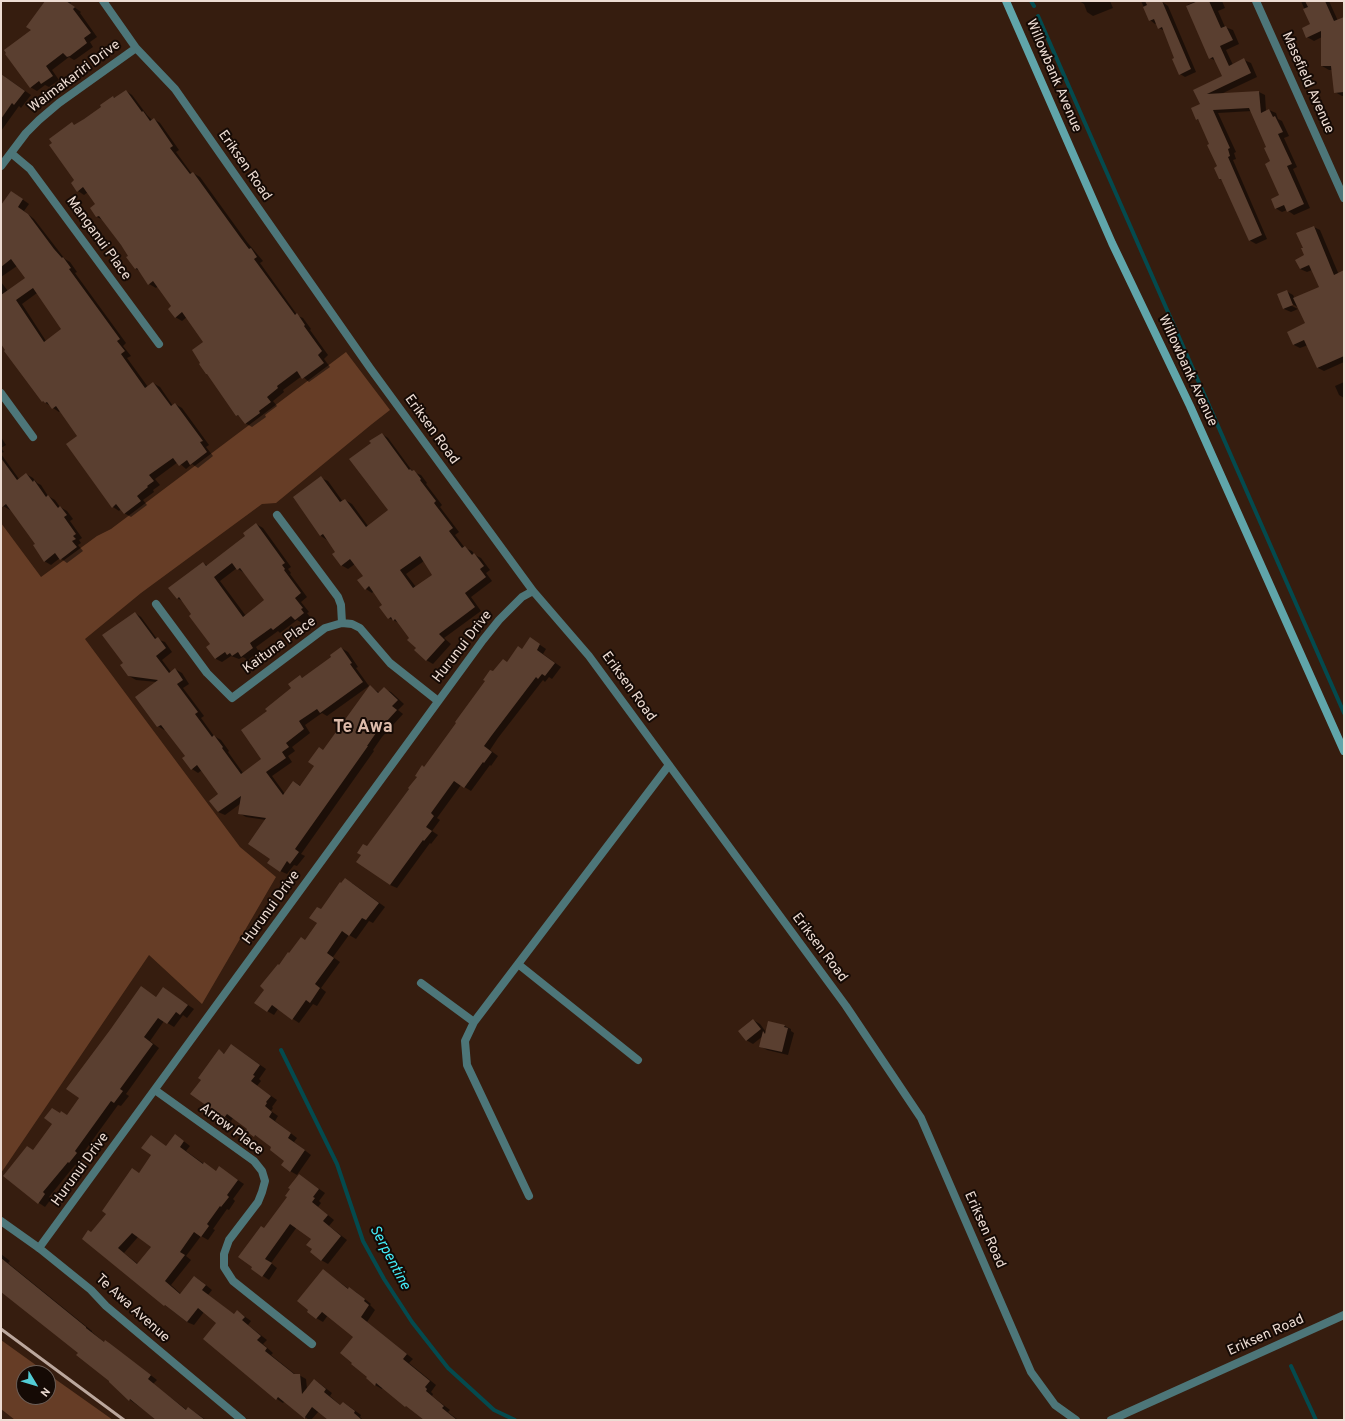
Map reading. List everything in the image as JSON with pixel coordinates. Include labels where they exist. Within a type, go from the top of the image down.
[{"type":"main road","name":"Willowbank Avenue","points":[[1006,1],[1112,243],[1190,406],[1344,751]]},
{"type":"street","name":"Eriksen Road","points":[[103,1],[136,48],[175,89],[370,368],[533,591],[589,656],[846,1006],[921,1118],[1032,1372],[1055,1405],[1076,1420]]},
{"type":"street","name":"Masefield Avenue","points":[[1256,1],[1344,198]]},
{"type":"street","name":"Waimakariri Drive","points":[[1,166],[26,133],[59,103],[136,48]]},
{"type":"street","name":"Manganui Place","points":[[11,153],[30,169],[159,344]]},
{"type":"street","points":[[1,394],[33,437]]},
{"type":"street","points":[[277,515],[338,597],[341,605],[342,623],[352,624],[360,628],[390,663],[438,701]]},
{"type":"street","name":"Hurunui Drive","points":[[39,1248],[483,640],[499,620],[522,597],[533,591]]},
{"type":"street","name":"Kaituna Place","points":[[156,604],[206,673],[232,698],[325,628],[342,623]]},
{"type":"street","points":[[529,1196],[467,1065],[465,1042],[474,1022],[669,765]]},
{"type":"street","points":[[518,964],[638,1060]]},
{"type":"street","points":[[421,983],[474,1022]]},
{"type":"street","name":"Arrow Place","points":[[155,1090],[254,1161],[262,1171],[265,1181],[262,1192],[258,1202],[229,1240],[224,1254],[224,1267],[233,1281],[312,1344]]},
{"type":"street","name":"Te Awa Avenue","points":[[1,1221],[39,1248],[92,1290],[106,1306],[242,1420]]},
{"type":"street","name":"Eriksen Road","points":[[1111,1420],[1344,1314]]},
{"type":"shaded area","points":[[346,352],[390,410],[276,503],[262,504],[141,593],[85,639],[240,847],[276,877],[202,1004],[149,955],[1,1173],[1,523],[41,577],[97,536],[111,529]]},
{"type":"shaded area","points":[[1,1340],[36,1365],[16,1365],[16,1405],[56,1405],[56,1380],[113,1420],[15,1420],[1,1409]]},
{"type":"building","points":[[45,1],[66,1],[75,7],[73,9],[91,33],[84,38],[87,43],[70,56],[67,57],[63,53],[46,66],[53,76],[41,84],[39,81],[30,88],[5,54],[6,53],[4,50],[31,30],[26,27]]},
{"type":"building","points":[[1145,1],[1162,1],[1191,69],[1179,75],[1172,59],[1174,58],[1162,27],[1158,29],[1154,19],[1149,21],[1143,7],[1147,5]]},
{"type":"building","points":[[1198,1],[1209,1],[1221,28],[1226,26],[1233,40],[1220,46],[1229,66],[1244,58],[1251,73],[1207,94],[1259,91],[1261,113],[1269,109],[1273,117],[1275,116],[1283,132],[1278,134],[1292,164],[1287,166],[1304,204],[1287,212],[1284,205],[1275,209],[1271,199],[1279,195],[1265,164],[1270,161],[1264,148],[1266,147],[1249,108],[1213,110],[1230,148],[1228,149],[1230,156],[1228,157],[1262,235],[1249,241],[1221,179],[1219,179],[1214,168],[1217,166],[1207,145],[1209,144],[1198,119],[1196,120],[1191,108],[1200,104],[1193,90],[1222,76],[1213,57],[1209,59],[1186,6]]},
{"type":"building","points":[[1305,1],[1325,1],[1334,21],[1344,17],[1344,92],[1334,93],[1331,66],[1321,66],[1321,31],[1306,38],[1302,28],[1310,24],[1303,9],[1308,7]]},
{"type":"building","points":[[1,74],[25,91],[14,105],[12,103],[1,119]]},
{"type":"building","points":[[126,90],[150,121],[154,118],[173,146],[170,148],[190,174],[193,172],[249,249],[251,248],[257,257],[254,259],[295,315],[297,313],[305,325],[304,326],[322,351],[318,355],[324,363],[302,379],[297,371],[277,386],[278,388],[267,397],[271,402],[259,411],[260,413],[245,424],[238,415],[236,416],[199,364],[200,363],[192,350],[203,342],[182,312],[175,318],[168,309],[171,306],[153,281],[148,285],[137,268],[135,269],[126,257],[128,256],[121,245],[99,216],[96,217],[90,208],[95,204],[83,187],[77,192],[71,183],[74,180],[49,145],[52,143],[49,139],[72,122],[74,125],[101,107],[100,105],[113,96],[114,98]]},
{"type":"building","points":[[11,191],[23,199],[18,207],[28,214],[54,249],[62,258],[63,257],[71,268],[69,269],[120,339],[117,341],[125,351],[121,354],[145,388],[153,382],[171,406],[175,403],[203,441],[200,442],[207,452],[190,465],[187,460],[179,466],[173,458],[149,475],[154,481],[137,496],[141,501],[124,514],[116,504],[112,508],[66,444],[77,436],[56,406],[52,409],[47,402],[42,402],[4,351],[5,350],[1,344],[1,295],[25,278],[11,259],[1,267],[1,205]],"holes":[[[33,288],[61,329],[44,342],[16,300]]]},
{"type":"building","points":[[1314,226],[1334,275],[1344,270],[1344,356],[1317,368],[1304,340],[1293,345],[1287,332],[1305,323],[1293,298],[1319,287],[1309,265],[1300,269],[1295,260],[1304,255],[1301,248],[1303,248],[1296,233]]},
{"type":"building","points":[[1287,290],[1293,305],[1283,309],[1277,294]]},
{"type":"building","points":[[382,433],[409,470],[414,470],[421,479],[420,480],[436,501],[434,503],[453,528],[449,531],[462,548],[465,546],[472,555],[474,553],[484,566],[480,569],[486,577],[465,593],[475,607],[439,634],[445,640],[426,661],[414,650],[416,648],[407,640],[409,638],[395,619],[393,621],[391,617],[388,619],[379,607],[382,605],[369,586],[365,590],[357,580],[363,576],[350,559],[341,566],[332,554],[335,552],[323,534],[320,536],[293,497],[321,476],[340,502],[345,499],[366,527],[388,510],[349,459],[371,443],[369,441]],"holes":[[[420,556],[432,575],[413,588],[400,570]]]},
{"type":"building","points":[[1,458],[17,480],[26,473],[33,482],[34,480],[46,497],[48,495],[58,508],[60,506],[67,515],[64,517],[76,534],[73,536],[76,539],[72,541],[77,547],[60,560],[55,553],[44,562],[33,545],[35,544],[6,504],[1,508]]},
{"type":"building","points":[[256,523],[285,563],[282,565],[285,569],[284,570],[301,593],[295,598],[303,608],[301,609],[304,613],[295,620],[291,616],[273,630],[271,628],[250,643],[253,648],[241,657],[238,652],[232,656],[230,653],[227,655],[225,652],[215,659],[206,647],[210,644],[189,616],[191,614],[179,597],[177,599],[168,588],[203,562],[206,566],[245,536],[243,533]],"holes":[[[232,563],[237,570],[240,568],[264,600],[243,617],[214,577]]]},
{"type":"building","points":[[135,612],[155,639],[158,637],[166,648],[156,656],[169,673],[175,668],[183,680],[177,684],[198,712],[195,714],[212,737],[214,735],[241,774],[261,759],[241,730],[267,711],[265,709],[291,688],[288,684],[300,675],[302,678],[331,657],[330,655],[341,647],[352,663],[350,664],[363,682],[320,713],[317,709],[299,721],[304,729],[286,743],[289,747],[282,752],[286,758],[266,772],[283,795],[293,781],[300,786],[314,766],[308,762],[319,747],[323,750],[370,685],[378,693],[384,687],[398,700],[392,706],[397,710],[376,733],[295,849],[299,852],[290,864],[287,861],[280,872],[267,863],[270,859],[248,844],[266,818],[238,814],[241,796],[218,812],[209,801],[218,794],[197,765],[191,770],[182,758],[185,756],[161,725],[157,727],[135,697],[158,680],[128,676],[120,665],[123,663],[102,635]]},
{"type":"building","points":[[530,637],[540,644],[537,650],[555,663],[545,676],[542,674],[538,679],[536,677],[492,735],[484,746],[492,752],[464,788],[454,781],[431,813],[434,816],[426,827],[432,831],[424,841],[423,840],[390,885],[356,862],[361,855],[357,853],[363,844],[367,846],[409,789],[408,788],[417,777],[415,776],[422,765],[424,767],[456,723],[455,722],[485,681],[483,680],[490,670],[493,671],[503,659],[507,662],[518,646],[522,649]]},
{"type":"building","points":[[345,878],[379,903],[366,920],[362,918],[349,936],[342,931],[327,953],[334,958],[315,984],[320,988],[310,1003],[306,1000],[292,1020],[272,1005],[267,1012],[254,1003],[264,990],[260,986],[301,937],[305,940],[317,923],[309,918],[317,907],[321,909],[340,882],[341,883]]},
{"type":"building","points":[[141,986],[156,997],[163,987],[188,1005],[180,1015],[176,1012],[167,1024],[158,1018],[144,1037],[153,1044],[120,1089],[123,1091],[114,1103],[111,1101],[75,1151],[77,1153],[43,1192],[45,1194],[38,1204],[3,1176],[27,1146],[33,1150],[52,1124],[44,1118],[52,1108],[67,1115],[79,1098],[66,1089]]},
{"type":"building","points":[[753,1019],[761,1029],[746,1041],[738,1031]]},
{"type":"building","points":[[768,1021],[785,1025],[784,1027],[788,1028],[782,1052],[759,1047],[763,1031],[765,1034]]},
{"type":"building","points":[[231,1044],[260,1065],[251,1081],[271,1096],[266,1102],[267,1103],[265,1106],[272,1112],[269,1117],[291,1133],[288,1138],[305,1150],[290,1172],[281,1165],[284,1161],[270,1150],[271,1147],[255,1135],[254,1137],[246,1131],[247,1129],[227,1114],[224,1118],[190,1094],[201,1080],[198,1078],[219,1049],[224,1054]]},
{"type":"building","points":[[175,1134],[184,1141],[180,1147],[203,1164],[204,1162],[216,1171],[219,1166],[238,1180],[227,1195],[229,1197],[221,1207],[220,1206],[207,1224],[209,1226],[201,1237],[194,1232],[180,1252],[185,1255],[165,1281],[180,1294],[194,1276],[206,1285],[202,1290],[234,1314],[237,1310],[245,1317],[242,1320],[261,1336],[257,1340],[267,1348],[265,1351],[294,1374],[300,1374],[302,1394],[314,1379],[326,1389],[324,1392],[340,1405],[343,1402],[355,1411],[354,1413],[362,1420],[328,1420],[312,1407],[305,1419],[278,1397],[276,1400],[203,1339],[216,1323],[198,1308],[187,1322],[165,1305],[164,1306],[82,1239],[88,1230],[91,1232],[106,1214],[102,1211],[132,1168],[139,1173],[151,1155],[141,1148],[151,1135],[166,1146]],"holes":[[[132,1233],[151,1247],[137,1264],[118,1248]]]},
{"type":"building","points":[[299,1174],[319,1189],[313,1197],[315,1198],[312,1202],[328,1215],[323,1221],[341,1236],[321,1261],[310,1252],[312,1249],[306,1245],[311,1239],[290,1224],[265,1259],[272,1263],[262,1277],[251,1269],[252,1267],[238,1257],[261,1226],[264,1228],[287,1197],[285,1196],[290,1189],[288,1188]]},
{"type":"building","points":[[1,1258],[86,1328],[104,1342],[105,1340],[112,1345],[151,1375],[148,1379],[186,1410],[188,1407],[205,1420],[156,1420],[130,1399],[129,1401],[109,1381],[76,1355],[78,1353],[1,1292]]},
{"type":"building","points":[[323,1269],[348,1289],[349,1287],[365,1299],[364,1301],[369,1305],[361,1317],[407,1354],[403,1359],[430,1381],[425,1387],[427,1389],[426,1391],[444,1406],[442,1408],[457,1420],[424,1420],[406,1406],[405,1407],[376,1383],[375,1386],[340,1353],[353,1337],[322,1312],[316,1319],[297,1301]]},
{"type":"waterway","points":[[1031,1],[1034,6]]},
{"type":"waterway","points":[[1038,16],[1344,713]]},
{"type":"waterway","name":"Serpentine","points":[[281,1050],[337,1164],[363,1241],[384,1279],[412,1322],[448,1368],[494,1410],[515,1420]]},
{"type":"waterway","name":"Serpentine","points":[[1291,1366],[1316,1420]]},
{"type":"railway","points":[[1,1329],[124,1420]]},
{"type":"district","name":"Te Awa","points":[[363,728]]}]
